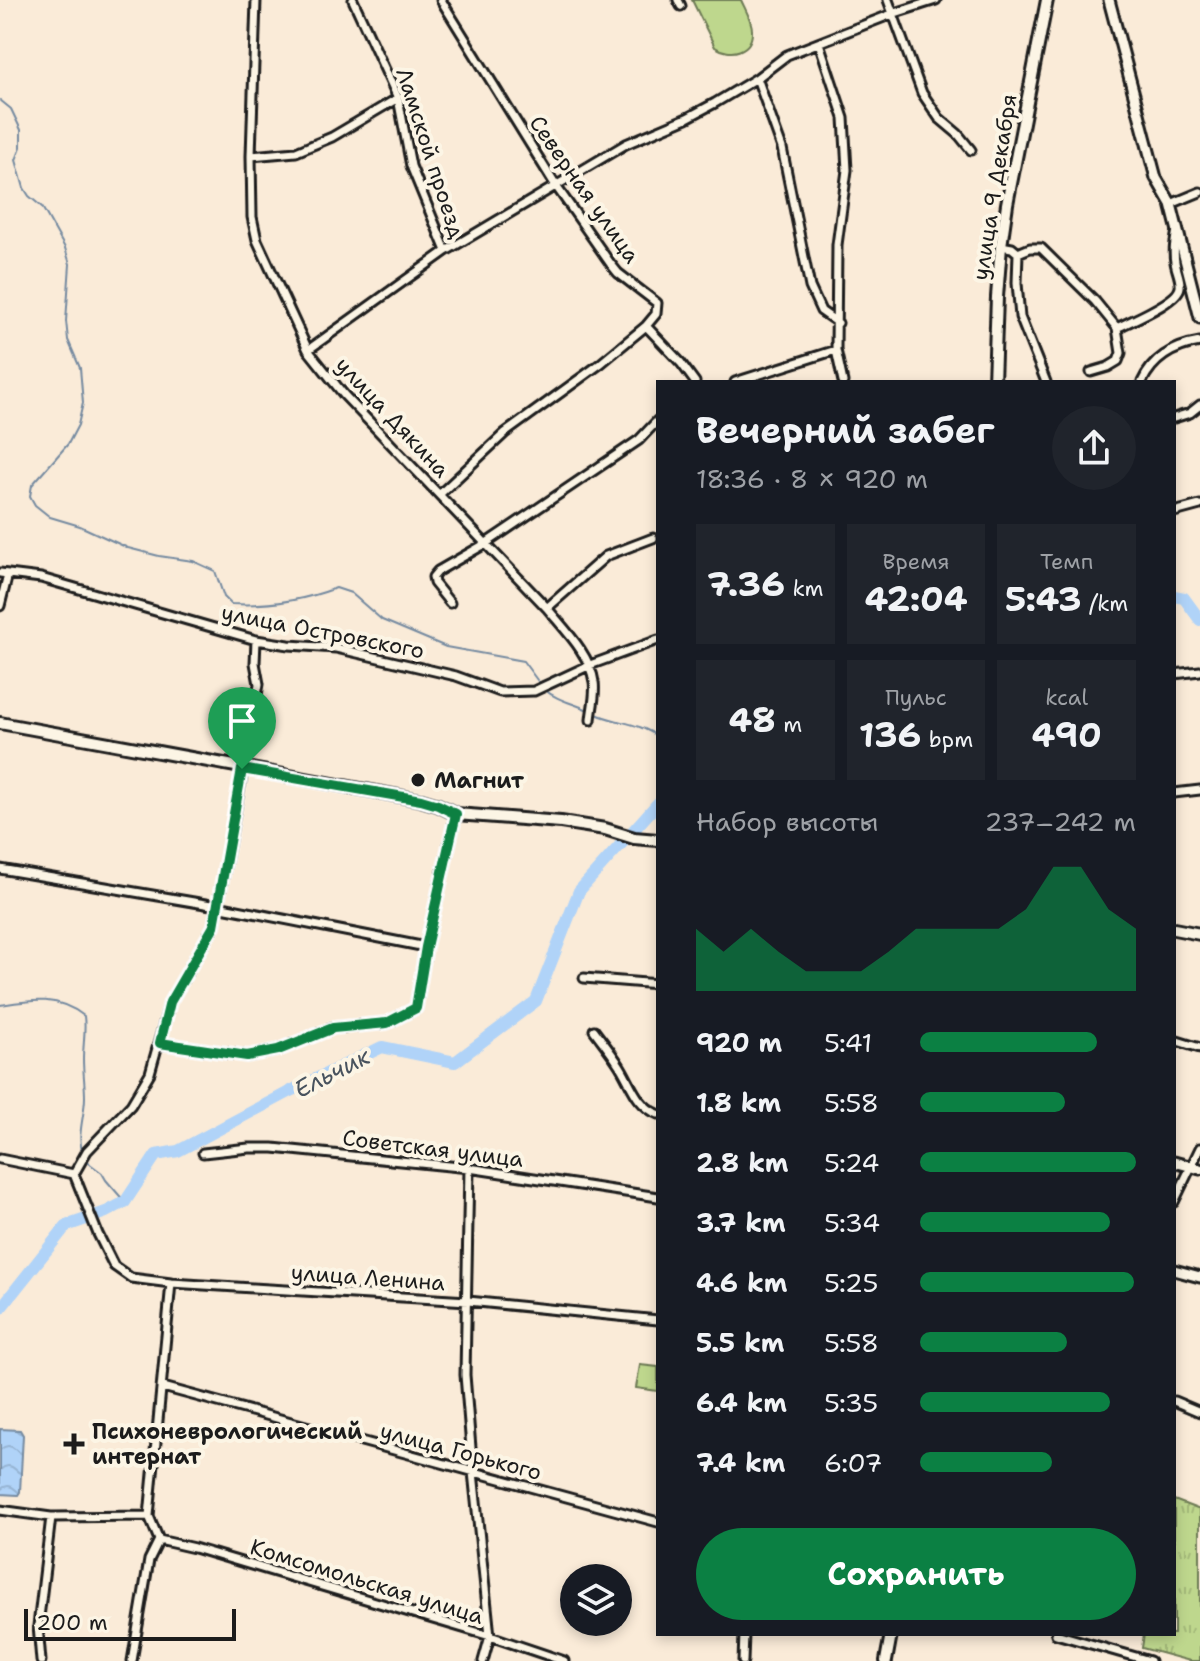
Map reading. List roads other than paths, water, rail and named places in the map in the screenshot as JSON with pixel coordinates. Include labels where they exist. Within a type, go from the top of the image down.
[{"type":"main road","name":"улица 9 Декабря","points":[[994,380],[1001,246],[1047,0]]},
{"type":"main road","points":[[0,723],[421,800],[456,814],[561,822],[656,840]]},
{"type":"main road","points":[[1176,929],[1200,934]]},
{"type":"main road","points":[[886,1661],[891,1636]]},
{"type":"street","name":"улица Дякина","points":[[256,0],[252,217],[257,240],[308,350],[344,395],[547,608],[590,665]]},
{"type":"street","name":"Ламской проезд","points":[[308,350],[446,251],[411,166],[398,98],[353,0]]},
{"type":"street","name":"Северная улица","points":[[441,0],[556,186],[618,273],[657,303],[656,314],[646,326]]},
{"type":"street","points":[[888,0],[922,93],[939,118],[971,150]]},
{"type":"street","points":[[446,251],[626,144],[687,118],[757,78],[787,55],[936,0]]},
{"type":"street","points":[[1109,0],[1156,178],[1171,204],[1200,318]]},
{"type":"street","points":[[819,43],[844,118],[847,170],[837,245],[836,350],[843,380]]},
{"type":"street","points":[[757,78],[782,148],[810,287],[821,311],[838,323]]},
{"type":"street","points":[[251,156],[296,152],[332,137],[398,98]]},
{"type":"street","points":[[1171,204],[1200,192]]},
{"type":"street","points":[[1117,328],[1177,294],[1180,287],[1174,243],[1177,228]]},
{"type":"street","points":[[1001,246],[1018,253]]},
{"type":"street","points":[[1018,253],[1041,248],[1095,301],[1117,328],[1121,353],[1118,361],[1091,372]]},
{"type":"street","points":[[1018,253],[1020,317],[1045,380]]},
{"type":"street","points":[[440,494],[505,433],[600,364],[646,326],[694,380]]},
{"type":"street","points":[[1143,380],[1151,367],[1170,351],[1200,342]]},
{"type":"street","points":[[741,380],[836,350]]},
{"type":"street","points":[[1176,417],[1190,413],[1200,405]]},
{"type":"street","points":[[450,603],[434,583],[433,577],[438,571],[485,544],[639,440],[656,422]]},
{"type":"street","points":[[1176,511],[1200,505]]},
{"type":"street","points":[[547,608],[606,556],[653,538]]},
{"type":"street","points":[[0,606],[4,573]]},
{"type":"street","name":"улица Островского","points":[[4,573],[41,578],[256,640],[336,648],[456,676],[500,692],[534,691],[590,665],[656,641]]},
{"type":"street","points":[[1,1163],[74,1174],[87,1151],[131,1105],[150,1073],[170,1002],[214,926],[259,684],[255,663],[256,640]]},
{"type":"street","points":[[590,665],[595,685],[591,720]]},
{"type":"street","points":[[1176,674],[1200,671]]},
{"type":"street","points":[[1176,793],[1200,790]]},
{"type":"street","points":[[160,1043],[247,1056],[278,1050],[333,1028],[387,1023],[416,1008],[426,947],[456,814]]},
{"type":"street","points":[[0,869],[217,906],[426,947]]},
{"type":"street","points":[[584,978],[656,984]]},
{"type":"street","points":[[594,1030],[620,1066],[638,1100],[656,1114]]},
{"type":"street","points":[[1176,1041],[1200,1048]]},
{"type":"street","name":"Советская улица","points":[[203,1153],[273,1148],[469,1168],[656,1197]]},
{"type":"street","points":[[1176,1199],[1196,1168],[1200,1148]]},
{"type":"street","points":[[1176,1163],[1196,1168]]},
{"type":"street","points":[[469,1168],[465,1375],[490,1636],[483,1661]]},
{"type":"street","name":"улица Ленина","points":[[74,1174],[114,1266],[131,1278],[468,1301],[656,1320]]},
{"type":"street","points":[[1176,1271],[1200,1277]]},
{"type":"street","points":[[132,1661],[149,1560],[159,1540],[149,1516],[171,1283]]},
{"type":"street","name":"улица Горького","points":[[163,1387],[656,1521]]},
{"type":"street","points":[[1176,1402],[1200,1412]]},
{"type":"street","points":[[0,1510],[51,1517],[149,1516]]},
{"type":"street","points":[[41,1661],[38,1626],[51,1517]]},
{"type":"street","name":"Комсомольская улица","points":[[159,1540],[490,1636],[564,1661]]},
{"type":"street","points":[[743,1661],[744,1636]]},
{"type":"street","points":[[1063,1636],[1150,1661]]},
{"type":"water","points":[[0,1429],[20,1430],[23,1435],[18,1495],[0,1494]]},
{"type":"waterway","points":[[0,100],[11,109],[21,130],[21,147],[16,160],[24,188],[42,207],[65,248],[70,264],[66,321],[68,340],[80,368],[83,403],[78,425],[68,444],[32,485],[30,496],[35,505],[50,517],[80,526],[128,548],[193,561],[215,571],[224,597],[231,604],[285,601],[336,588],[351,593],[382,620],[446,647],[523,661],[540,684]]},
{"type":"waterway","name":"Ельчик","points":[[1176,596],[1184,598],[1200,620]]},
{"type":"waterway","points":[[544,689],[559,699],[588,710]]},
{"type":"waterway","points":[[594,713],[643,728],[656,736]]},
{"type":"waterway","name":"Ельчик","points":[[0,1309],[66,1226],[125,1202],[156,1155],[178,1151],[382,1047],[455,1062],[536,1001],[579,891],[656,805]]},
{"type":"waterway","points":[[0,1005],[54,1002],[84,1016],[85,1097],[80,1140],[83,1153]]},
{"type":"waterway","points":[[86,1158],[125,1202]]},
{"type":"place","name":"Магнит","points":[[418,780]]},
{"type":"place","name":"Психоневрологический интернат","points":[[74,1444]]}]
